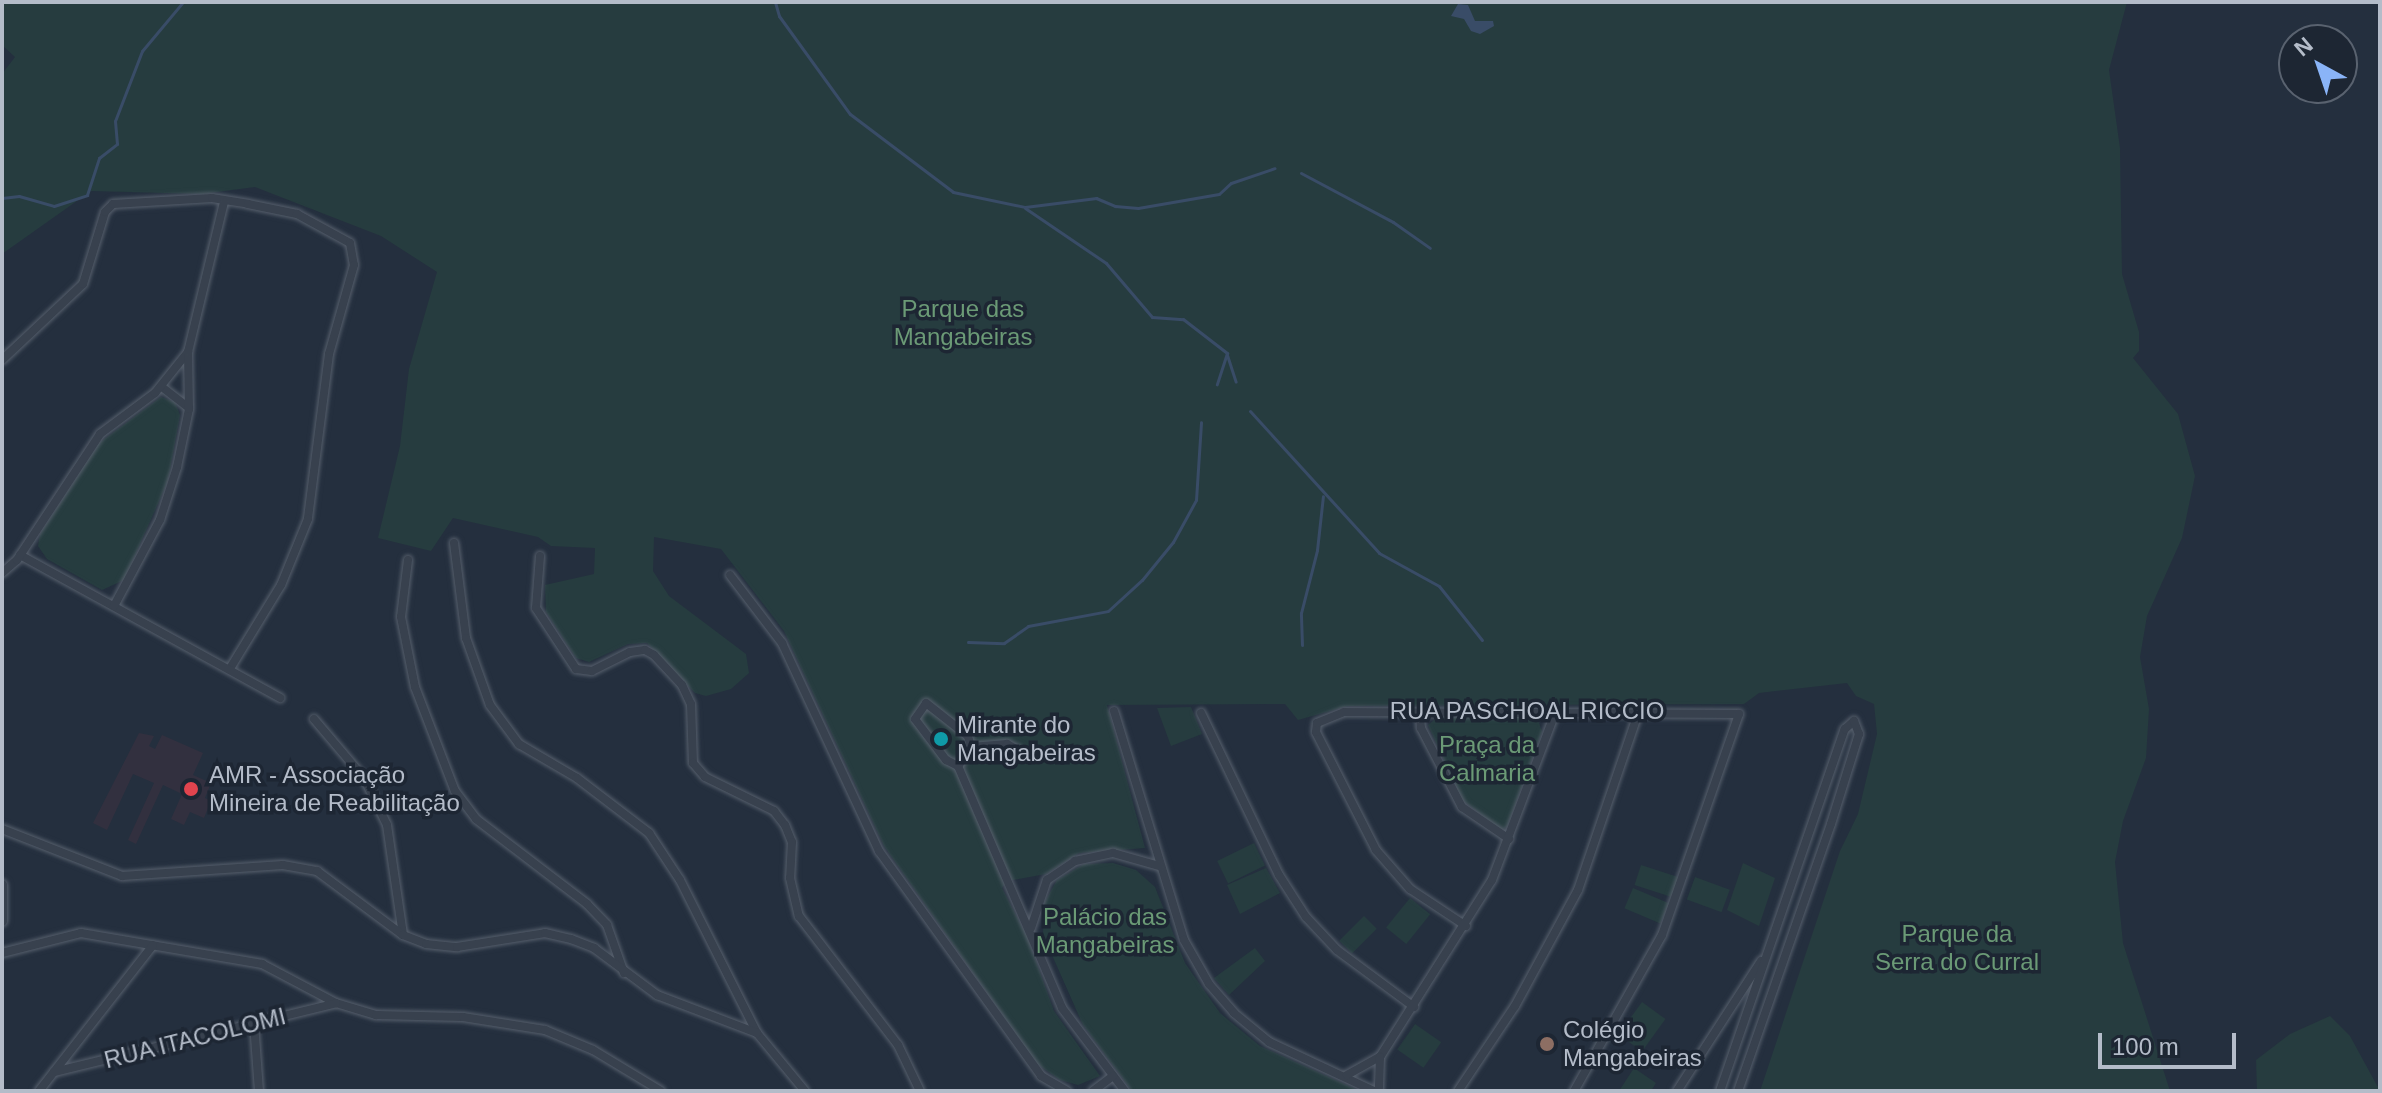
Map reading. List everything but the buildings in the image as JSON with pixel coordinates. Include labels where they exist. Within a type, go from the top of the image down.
[{"type":"street","points":[[114,606],[160,520],[189,409],[188,352],[224,202]]},
{"type":"street","points":[[2,360],[83,284],[105,212],[113,204],[224,202],[297,214],[350,243],[354,265],[329,354],[308,519],[281,585],[231,667]]},
{"type":"street","points":[[2,573],[20,555],[100,434],[162,387],[188,352]]},
{"type":"street","points":[[162,387],[178,396],[189,409]]},
{"type":"street","points":[[454,543],[466,638],[490,705],[519,744],[577,778],[649,833],[680,880],[757,1033],[805,1091]]},
{"type":"street","points":[[20,555],[231,667],[280,698]]},
{"type":"street","points":[[540,556],[536,608],[576,669],[592,671],[630,652],[645,650],[654,655],[682,685],[691,704],[693,763],[705,777],[774,811],[785,825],[792,842],[790,878],[799,916],[898,1045],[920,1091]]},
{"type":"street","points":[[408,560],[401,617],[415,687],[455,791],[476,819],[587,904],[607,925],[624,974]]},
{"type":"street","points":[[730,575],[782,643],[879,851],[1041,1076],[1067,1091]]},
{"type":"street","points":[[958,766],[971,747],[968,736],[926,703],[915,719],[946,760],[958,766],[1031,928],[1062,1008],[1125,1091]]},
{"type":"street","name":"RUA PASCHOAL RICCIO","points":[[1466,926],[1410,889],[1376,850],[1316,732],[1317,723],[1344,712],[1420,715],[1431,710],[1739,714],[1662,935],[1617,1023],[1574,1091]]},
{"type":"street","points":[[1114,711],[1159,866],[1191,953],[1234,1013],[1269,1042],[1347,1075],[1376,1091],[1380,1057]]},
{"type":"street","points":[[1347,1075],[1380,1057],[1466,926],[1509,839],[1556,711]]},
{"type":"street","points":[[1458,1091],[1515,1006],[1578,890],[1639,711]]},
{"type":"street","points":[[1201,713],[1279,875],[1306,917],[1337,950],[1414,1007]]},
{"type":"street","points":[[1420,715],[1421,728],[1462,807],[1509,839]]},
{"type":"street","points":[[314,719],[364,778],[387,825],[403,935]]},
{"type":"street","points":[[1720,1091],[1845,729],[1854,721],[1859,734],[1831,824],[1738,1091]]},
{"type":"street","points":[[971,747],[1007,744],[1018,750]]},
{"type":"street","points":[[2,829],[122,876],[283,865],[317,871],[403,935],[426,944],[457,947],[545,933],[594,948],[624,974],[657,995],[757,1033]]},
{"type":"street","points":[[1031,928],[1047,880],[1075,861],[1113,853],[1159,866]]},
{"type":"street","points":[[2,885],[2,921]]},
{"type":"street","points":[[2,953],[81,933],[262,964],[336,1003],[376,1015],[463,1017],[545,1030],[593,1050],[661,1091]]},
{"type":"street","points":[[39,1091],[153,945]]},
{"type":"street","points":[[1677,1091],[1768,950]]},
{"type":"street","name":"RUA ITACOLOMI","points":[[54,1072],[336,1003]]},
{"type":"street","points":[[1721,1026],[1733,1019],[1741,1028]]},
{"type":"street","points":[[254,1023],[259,1091]]},
{"type":"street","points":[[1093,1091],[1113,1076]]},
{"type":"shaded area","name":"AMR - Associação Mineira de Reabilitação","points":[[139,733],[154,736],[149,746],[155,749],[162,735],[203,753],[193,775],[211,783],[205,798],[211,801],[204,818],[190,812],[184,825],[171,819],[182,794],[163,785],[136,844],[128,840],[154,783],[133,774],[107,830],[93,823]]},
{"type":"green space","name":"Parque das Mangabeiras","points":[[2,2],[2127,2],[2109,70],[2120,148],[2122,274],[2139,332],[2139,351],[2133,358],[2178,414],[2195,476],[2182,538],[2147,616],[2140,657],[2149,709],[2146,758],[2123,821],[2115,862],[2123,943],[2170,1091],[1760,1091],[1840,851],[1858,814],[1877,734],[1874,704],[1856,696],[1847,683],[1759,693],[1744,704],[1348,706],[1298,720],[1285,704],[1107,705],[1145,848],[1079,853],[1046,874],[1007,881],[1002,888],[1027,936],[1054,1011],[1100,1076],[1078,1085],[1060,1080],[1037,1064],[884,846],[784,631],[721,549],[654,537],[653,571],[669,596],[746,654],[749,673],[731,689],[706,696],[695,693],[647,643],[628,644],[589,662],[576,658],[546,612],[545,585],[594,574],[595,548],[551,546],[538,537],[453,518],[431,551],[378,538],[400,446],[409,369],[437,272],[381,236],[255,187],[202,194],[91,191],[2,254],[2,74],[15,57],[2,45]]},
{"type":"green space","points":[[161,397],[175,402],[180,415],[168,481],[124,580],[102,590],[47,559],[38,546],[40,534],[99,443]]},
{"type":"green space","points":[[1191,707],[1202,734],[1171,746],[1157,708]]},
{"type":"green space","name":"Praça da Calmaria","points":[[1537,716],[1542,732],[1507,827],[1501,830],[1462,800],[1428,725],[1438,717]]},
{"type":"green space","points":[[1254,843],[1265,865],[1228,883],[1217,861]]},
{"type":"green space","name":"Palácio das Mangabeiras","points":[[1113,863],[1136,870],[1155,887],[1185,963],[1220,1013],[1260,1046],[1360,1091],[1132,1091],[1083,1025],[1043,935],[1044,903],[1057,880],[1084,864]]},
{"type":"green space","points":[[1743,863],[1775,878],[1759,926],[1727,910]]},
{"type":"green space","points":[[1641,865],[1678,877],[1672,897],[1635,885]]},
{"type":"green space","points":[[1266,868],[1280,893],[1240,914],[1227,885]]},
{"type":"green space","points":[[1695,877],[1730,890],[1722,912],[1687,900]]},
{"type":"green space","points":[[1633,888],[1669,903],[1660,923],[1624,908]]},
{"type":"green space","points":[[1410,898],[1430,914],[1406,944],[1386,928]]},
{"type":"green space","points":[[1364,916],[1377,929],[1352,953],[1339,941]]},
{"type":"green space","points":[[1255,948],[1265,961],[1229,995],[1214,978]]},
{"type":"green space","points":[[1642,1002],[1665,1019],[1642,1051],[1618,1034]]},
{"type":"green space","points":[[2330,1016],[2350,1036],[2380,1091],[2257,1091],[2256,1060],[2290,1034]]},
{"type":"green space","points":[[1415,1024],[1441,1042],[1423,1068],[1397,1049]]},
{"type":"green space","points":[[1634,1068],[1656,1083],[1651,1091],[1619,1091]]},
{"type":"water","points":[[1458,4],[1468,5],[1475,21],[1493,21],[1494,26],[1480,34],[1471,31],[1464,19],[1451,16]]},
{"type":"waterway","points":[[2,198],[19,196],[54,206],[87,195],[99,158],[117,144],[115,121],[142,51],[183,2]]},
{"type":"waterway","points":[[775,2],[779,16],[850,114],[953,192],[1025,207],[1096,198],[1115,206],[1138,208],[1219,194],[1231,183],[1275,168]]},
{"type":"waterway","points":[[1301,173],[1393,222],[1430,248]]},
{"type":"waterway","points":[[1025,208],[1106,263],[1152,317],[1183,319],[1227,353],[1217,384]]},
{"type":"waterway","points":[[1227,355],[1236,382]]},
{"type":"waterway","points":[[1250,411],[1379,553],[1439,586],[1482,640]]},
{"type":"waterway","points":[[968,642],[1004,643],[1028,626],[1108,611],[1142,580],[1173,542],[1196,500],[1201,422]]},
{"type":"waterway","points":[[1302,645],[1301,613],[1317,550],[1323,496]]},
{"type":"place","name":"Mirante do Mangabeiras","points":[[941,739]]},
{"type":"place","name":"AMR - Associação Mineira de Reabilitação","points":[[191,789]]},
{"type":"place","name":"Colégio Mangabeiras","points":[[1547,1044]]},
{"type":"park label","name":"Parque da Serra do Curral","points":[[1957,948]]}]
